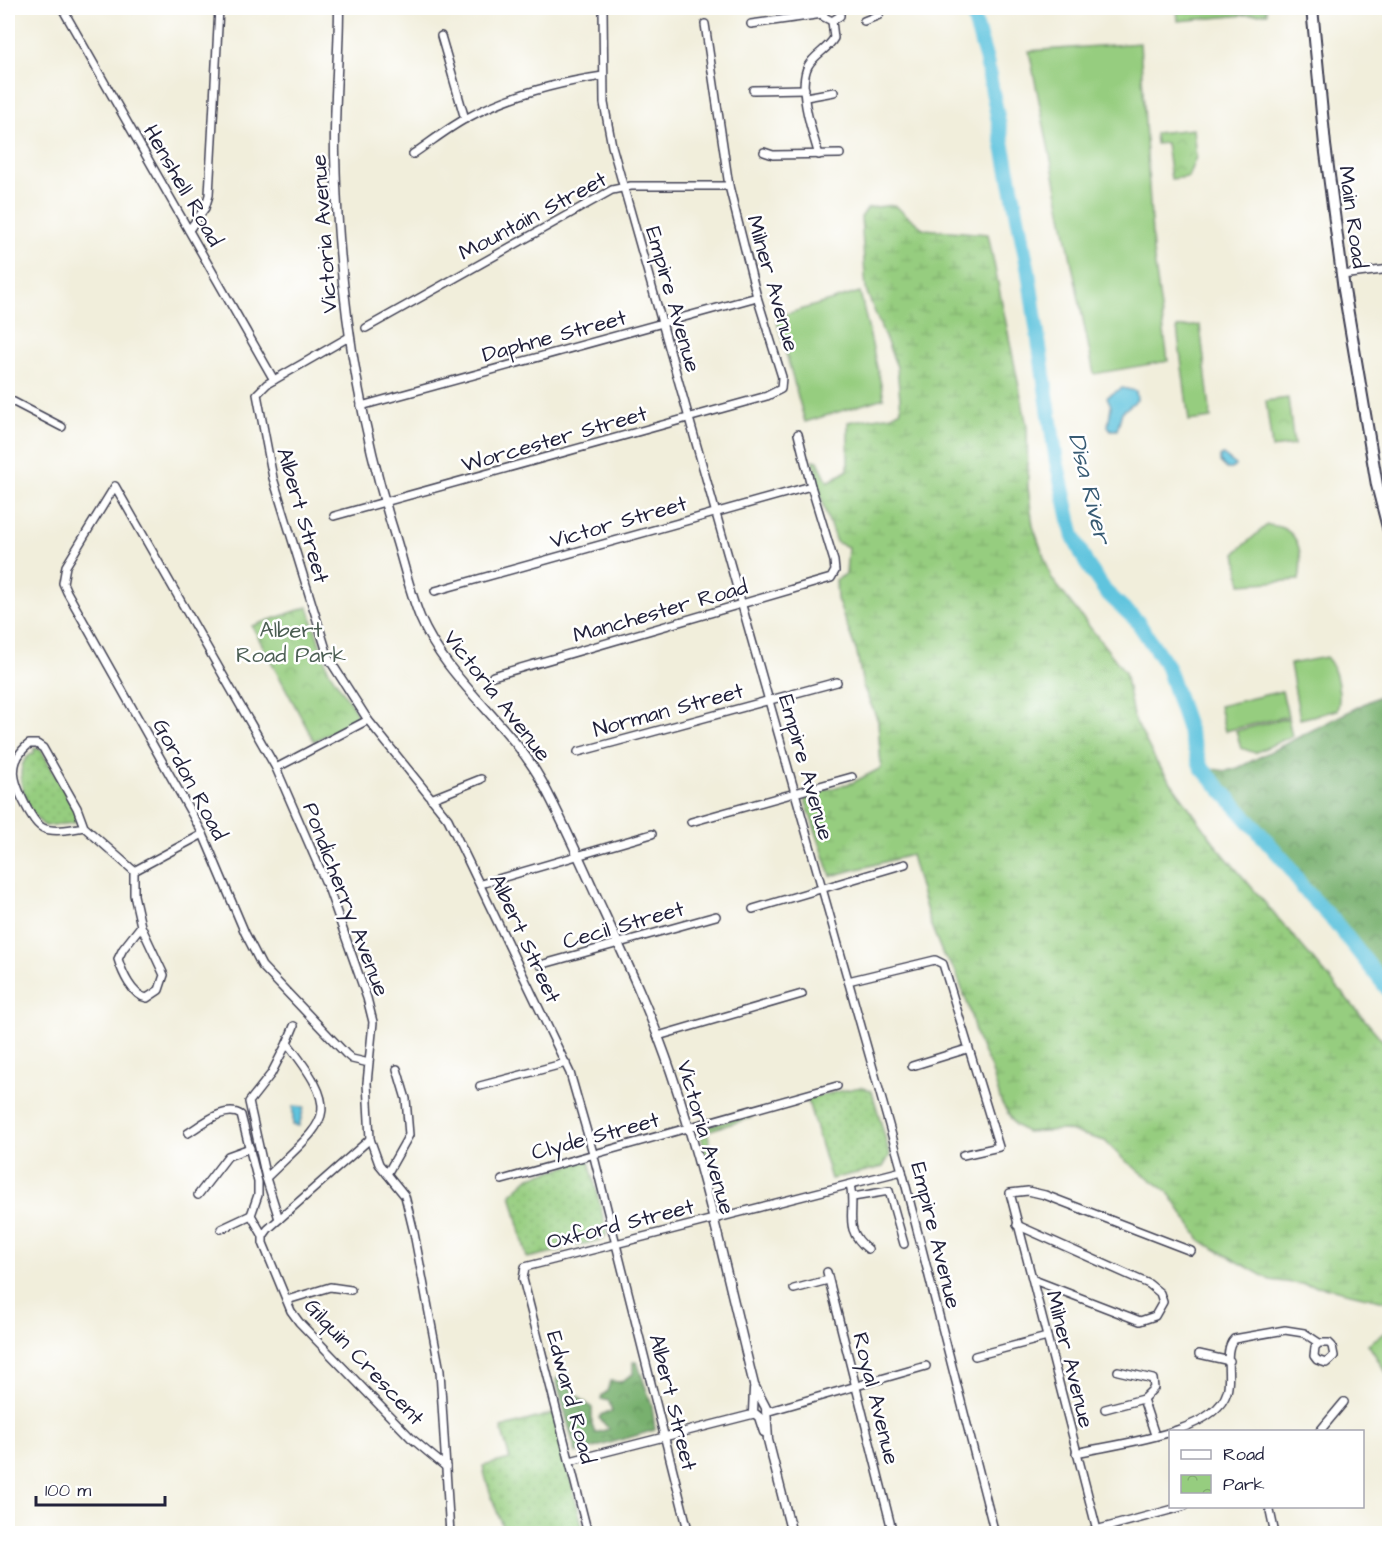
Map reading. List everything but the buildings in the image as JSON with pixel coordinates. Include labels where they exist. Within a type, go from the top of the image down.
[{"type":"main road","name":"Main Road","points":[[1312,8],[1325,145],[1342,275],[1377,485],[1389,535]]},
{"type":"street","name":"Henshell Road","points":[[62,8],[274,380]]},
{"type":"street","points":[[189,230],[205,208],[209,195],[219,8]]},
{"type":"street","name":"Victoria Avenue","points":[[339,8],[336,159],[340,262],[349,338],[361,406],[384,504],[417,607],[432,640],[446,663],[525,754],[578,855],[620,945],[658,1036],[688,1128],[792,1533]]},
{"type":"street","name":"Victoria Avenue","points":[[340,36],[345,8]]},
{"type":"street","name":"Empire Avenue","points":[[603,8],[603,76],[607,125],[902,1171],[995,1533]]},
{"type":"street","points":[[751,24],[823,11],[825,19],[832,21],[840,16],[840,8]]},
{"type":"street","points":[[864,21],[879,15],[881,8]]},
{"type":"street","points":[[819,155],[807,111],[805,93],[808,65],[834,38],[832,21]]},
{"type":"street","name":"Milner Avenue","points":[[705,24],[729,186],[757,297],[782,377],[781,389]]},
{"type":"street","points":[[441,36],[465,119]]},
{"type":"street","points":[[1389,58],[1389,67]]},
{"type":"street","points":[[413,154],[465,119],[546,86],[603,76]]},
{"type":"street","points":[[753,90],[834,92]]},
{"type":"street","points":[[764,152],[773,155],[840,154]]},
{"type":"street","name":"Mountain Street","points":[[366,328],[603,194],[623,186],[729,186]]},
{"type":"street","points":[[1342,275],[1389,269]]},
{"type":"street","name":"Daphne Street","points":[[361,406],[757,297]]},
{"type":"street","points":[[274,380],[349,338]]},
{"type":"street","name":"Albert Street","points":[[274,380],[257,394],[273,478],[329,659],[368,720],[448,819],[566,1063],[593,1153],[689,1533]]},
{"type":"street","name":"Worcester Street","points":[[334,516],[767,396],[781,389]]},
{"type":"street","points":[[8,399],[62,427]]},
{"type":"street","points":[[798,434],[811,486]]},
{"type":"street","name":"Pondicherry Avenue","points":[[116,486],[276,768],[329,890],[367,998],[373,1022],[367,1105],[370,1139],[374,1154],[405,1196],[414,1233],[440,1371],[450,1533]]},
{"type":"street","name":"Gordon Road","points":[[116,486],[66,566],[63,583],[203,834],[245,933],[262,966],[346,1054],[352,1059],[369,1063]]},
{"type":"street","name":"Victor Street","points":[[435,591],[811,486]]},
{"type":"street","name":"Manchester Road","points":[[493,676],[822,582],[835,573],[834,561],[811,486]]},
{"type":"street","name":"Norman Street","points":[[578,752],[837,682]]},
{"type":"street","points":[[276,768],[368,720]]},
{"type":"street","points":[[84,827],[48,829],[36,822],[17,788],[14,777],[22,752],[29,744],[37,744],[43,748],[77,808],[84,827],[134,870],[134,895],[141,926],[164,975],[159,990],[147,998],[139,996],[132,987],[118,959],[141,926]]},
{"type":"street","points":[[691,822],[852,777]]},
{"type":"street","points":[[431,799],[481,779]]},
{"type":"street","points":[[134,870],[203,834]]},
{"type":"street","points":[[481,884],[652,834]]},
{"type":"street","points":[[753,909],[905,864]]},
{"type":"street","name":"Cecil Street","points":[[540,965],[620,945],[716,916]]},
{"type":"street","points":[[848,981],[935,960],[942,962],[946,968],[967,1049],[999,1147],[963,1155]]},
{"type":"street","points":[[658,1036],[802,994]]},
{"type":"street","points":[[279,1219],[266,1178],[249,1102],[272,1074],[294,1026]]},
{"type":"street","points":[[266,1178],[318,1125],[322,1112],[316,1082],[287,1043]]},
{"type":"street","points":[[912,1066],[967,1049]]},
{"type":"street","points":[[480,1086],[566,1063]]},
{"type":"street","points":[[387,1174],[409,1135],[406,1099],[397,1069]]},
{"type":"street","name":"Clyde Street","points":[[502,1179],[837,1086]]},
{"type":"street","points":[[188,1133],[224,1112],[236,1111],[242,1118],[258,1190],[251,1215],[221,1229]]},
{"type":"street","points":[[263,1236],[279,1219],[370,1139]]},
{"type":"street","points":[[198,1195],[228,1156],[250,1148]]},
{"type":"street","name":"Oxford Street","points":[[523,1269],[530,1264],[615,1242],[902,1171]]},
{"type":"street","points":[[850,1185],[853,1197],[849,1213],[852,1227],[855,1237],[868,1249]]},
{"type":"street","points":[[853,1197],[889,1191],[904,1244]]},
{"type":"street","name":"Milner Avenue","points":[[1098,1531],[1010,1193],[1028,1191],[1045,1195],[1191,1251]]},
{"type":"street","name":"Gilquin Crescent","points":[[251,1215],[263,1236],[265,1248],[299,1322],[411,1438],[446,1467]]},
{"type":"street","points":[[1017,1225],[1149,1284],[1160,1293],[1163,1302],[1155,1316],[1140,1321],[1034,1280]]},
{"type":"street","name":"Edward Road","points":[[523,1269],[523,1280],[588,1533]]},
{"type":"street","name":"Royal Avenue","points":[[794,1289],[827,1276],[893,1533]]},
{"type":"street","points":[[287,1300],[330,1287],[351,1290]]},
{"type":"street","points":[[1174,1430],[1200,1422],[1218,1411],[1227,1393],[1231,1377],[1231,1341],[1238,1337],[1265,1332],[1296,1331],[1308,1335],[1319,1343]]},
{"type":"street","points":[[975,1356],[1047,1337]]},
{"type":"street","points":[[1199,1354],[1230,1361]]},
{"type":"street","points":[[570,1461],[856,1387],[926,1366]]},
{"type":"street","name":"Milner Avenue","points":[[1105,1409],[1143,1399],[1154,1388],[1152,1378],[1119,1371]]},
{"type":"street","points":[[1143,1399],[1155,1436]]},
{"type":"street","points":[[1320,1430],[1344,1402]]},
{"type":"street","points":[[1076,1453],[1169,1432]]},
{"type":"street","points":[[1081,1533],[1098,1531],[1178,1508]]},
{"type":"street","points":[[1269,1508],[1275,1533]]},
{"type":"green space","points":[[1177,8],[1266,8],[1267,13],[1178,21]]},
{"type":"green space","points":[[1140,43],[1153,251],[1168,361],[1094,374],[1029,51]]},
{"type":"green space","points":[[1193,129],[1196,157],[1188,177],[1171,179],[1166,143],[1156,144],[1155,133]]},
{"type":"green space","points":[[894,205],[924,229],[988,234],[1027,426],[1028,487],[1033,526],[1052,579],[1125,672],[1133,716],[1157,763],[1219,849],[1389,1048],[1389,1302],[1324,1287],[1270,1280],[1201,1241],[1168,1192],[1123,1159],[1105,1141],[1065,1130],[1026,1132],[1015,1125],[1001,1102],[991,1068],[977,1039],[955,970],[943,955],[930,923],[911,855],[831,876],[805,800],[812,794],[854,782],[881,768],[878,721],[863,686],[857,653],[837,599],[836,580],[846,574],[848,547],[836,542],[823,505],[813,460],[818,461],[828,482],[848,470],[848,422],[892,415],[901,410],[897,367],[866,290],[861,217],[868,208]]},
{"type":"green space","points":[[860,292],[884,398],[805,422],[776,317]]},
{"type":"green space","points":[[1200,325],[1211,418],[1189,421],[1177,328]]},
{"type":"green space","points":[[1288,398],[1294,445],[1272,448],[1266,401]]},
{"type":"green space","points":[[1267,525],[1286,530],[1293,535],[1300,551],[1299,580],[1241,584],[1236,552]]},
{"type":"green space","name":"Albert Road Park","points":[[308,607],[328,669],[357,713],[354,721],[314,741],[252,626]]},
{"type":"green space","points":[[1326,657],[1338,682],[1337,710],[1300,719],[1290,664]]},
{"type":"green space","points":[[1282,691],[1288,716],[1225,731],[1219,706]]},
{"type":"green space","points":[[1389,691],[1389,992],[1335,922],[1303,888],[1288,865],[1201,767],[1226,771],[1238,768]]},
{"type":"green space","points":[[1288,718],[1292,736],[1255,753],[1241,748],[1236,731]]},
{"type":"green space","points":[[34,748],[41,750],[76,812],[78,818],[74,823],[45,826],[32,812],[21,777],[26,758],[34,753]]},
{"type":"green space","points":[[861,1087],[872,1091],[890,1155],[883,1167],[831,1179],[807,1098]]},
{"type":"green space","points":[[750,1114],[751,1118],[707,1131],[716,1169],[709,1171],[700,1131],[706,1127]]},
{"type":"green space","points":[[589,1160],[607,1233],[603,1239],[577,1246],[572,1239],[561,1242],[563,1250],[527,1258],[511,1194],[530,1177]]},
{"type":"green space","points":[[1389,1330],[1390,1332],[1389,1377],[1368,1344]]},
{"type":"green space","points":[[633,1362],[637,1362],[652,1406],[655,1430],[576,1453],[556,1379],[568,1374],[573,1392],[592,1408],[592,1425],[595,1433],[609,1429],[599,1418],[602,1414],[612,1412],[609,1401],[601,1399],[602,1395],[607,1392],[610,1381],[620,1382],[633,1374]]},
{"type":"green space","points":[[554,1413],[584,1533],[504,1533],[483,1466],[510,1459],[501,1428]]},
{"type":"water","points":[[1122,388],[1136,391],[1137,400],[1122,412],[1117,430],[1111,430],[1108,426],[1111,406],[1107,397]]},
{"type":"water","points":[[1223,455],[1236,465],[1232,469],[1227,469],[1220,462],[1220,457]]},
{"type":"water","points":[[293,1106],[304,1107],[299,1126],[293,1125]]},
{"type":"waterway","name":"Disa River","points":[[971,8],[986,59],[1028,269],[1056,459],[1073,535],[1086,563],[1106,592],[1137,621],[1167,666],[1201,767],[1288,865],[1303,888],[1335,922],[1390,992]]}]
